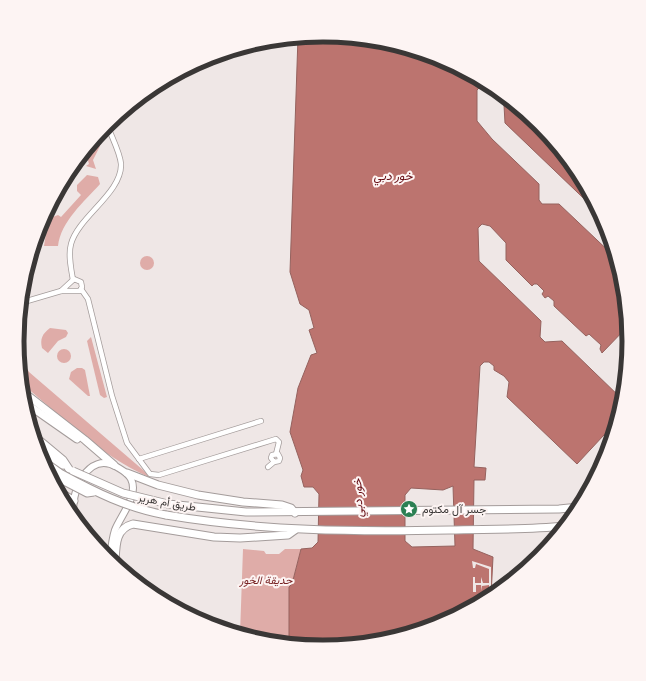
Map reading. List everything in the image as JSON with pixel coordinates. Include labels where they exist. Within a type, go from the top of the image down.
[{"type":"main road","points":[[30,397],[85,440],[114,465],[127,473],[185,492],[222,499],[282,505],[291,508],[295,513]]},
{"type":"main road","points":[[32,407],[74,437],[85,440]]},
{"type":"main road","points":[[42,443],[63,460],[71,470]]},
{"type":"main road","name":"طريق أم هرير","points":[[46,453],[71,470],[123,493],[168,504],[227,511],[295,513],[572,507]]},
{"type":"main road","points":[[74,507],[74,501],[79,485],[94,465],[103,462],[114,465]]},
{"type":"main road","points":[[54,472],[59,476]]},
{"type":"main road","points":[[112,552],[116,529],[132,495],[132,482],[127,473]]},
{"type":"main road","name":"طريق أم هرير","points":[[59,476],[87,494],[94,492],[122,504],[166,515],[217,523],[295,530],[374,532],[557,527]]},
{"type":"main road","points":[[68,497],[74,501]]},
{"type":"main road","points":[[117,556],[118,535],[124,527],[133,524],[191,534],[227,538],[288,535],[295,530]]},
{"type":"street","points":[[73,280],[70,254],[74,234],[104,200],[120,170],[121,163],[110,131]]},
{"type":"street","points":[[28,301],[61,290],[73,280],[78,280],[81,282],[81,289],[87,296],[112,396],[128,443],[131,451],[148,472],[156,476],[274,439],[279,442],[276,454],[280,457],[280,459],[278,462],[274,462],[268,467]]},
{"type":"street","points":[[61,290],[76,292],[81,289]]},
{"type":"street","points":[[139,459],[261,421]]},
{"type":"green space","points":[[99,144],[100,146],[93,160],[96,169],[86,166],[89,164],[87,157],[97,145]]},
{"type":"green space","points":[[87,175],[98,177],[100,184],[68,220],[60,237],[58,246],[44,246],[47,227],[51,218],[58,215],[61,217],[81,195],[77,191],[77,185]]},
{"type":"green space","points":[[144,256],[150,256],[154,260],[154,266],[150,270],[144,270],[140,266],[140,260]]},
{"type":"green space","points":[[50,328],[66,330],[68,333],[66,337],[58,341],[48,353],[42,348],[41,342],[43,335]]},
{"type":"green space","points":[[91,337],[107,397],[104,398],[100,395],[87,341]]},
{"type":"green space","points":[[61,349],[67,349],[71,353],[71,359],[67,363],[61,363],[57,359],[57,353]]},
{"type":"green space","points":[[26,366],[29,372],[150,476],[149,477],[131,468],[114,458],[82,434],[28,389]]},
{"type":"green space","points":[[77,368],[82,368],[85,370],[90,396],[88,396],[69,379],[71,372]]},
{"type":"green space","name":"حديقة الخور","points":[[243,549],[264,551],[266,554],[279,554],[285,549],[301,549],[292,584],[289,587],[289,638],[265,634],[240,627]]},
{"type":"water","name":"خور دبي","points":[[303,42],[343,42],[381,47],[419,57],[437,64],[455,72],[480,87],[477,90],[477,121],[492,139],[539,184],[539,200],[542,204],[559,204],[608,250],[616,282],[622,333],[602,353],[600,349],[601,345],[589,334],[586,336],[554,306],[554,301],[548,296],[545,298],[542,294],[544,291],[537,284],[532,286],[506,260],[506,243],[490,226],[482,224],[478,228],[479,261],[541,321],[540,337],[545,342],[562,341],[617,394],[608,431],[577,464],[507,397],[509,382],[504,376],[494,370],[494,366],[489,362],[484,362],[480,366],[474,467],[486,468],[485,480],[474,480],[473,549],[493,557],[491,587],[455,609],[419,624],[381,634],[323,640],[289,638],[289,587],[292,584],[301,549],[312,548],[318,542],[319,494],[313,487],[304,487],[301,476],[303,470],[290,432],[298,388],[311,355],[317,353],[309,330],[314,328],[309,310],[300,304],[290,272],[298,43]],"holes":[[[453,486],[455,546],[412,547],[405,541],[405,495],[411,488],[443,490]]]},
{"type":"water","name":"خور دبي","points":[[491,93],[505,103],[520,116],[548,143],[572,174],[588,203],[505,123],[504,105],[501,101],[498,101]]},
{"type":"pier","points":[[472,561],[491,567],[491,588],[489,589],[489,585],[482,586],[482,591],[481,585],[476,585],[476,592],[473,592],[473,577],[475,577],[475,583],[481,583],[481,577],[483,583],[489,583],[489,569],[476,564],[475,568],[473,568]]},
{"type":"place","name":"جسر آل مكتوم","points":[[409,509]]}]
